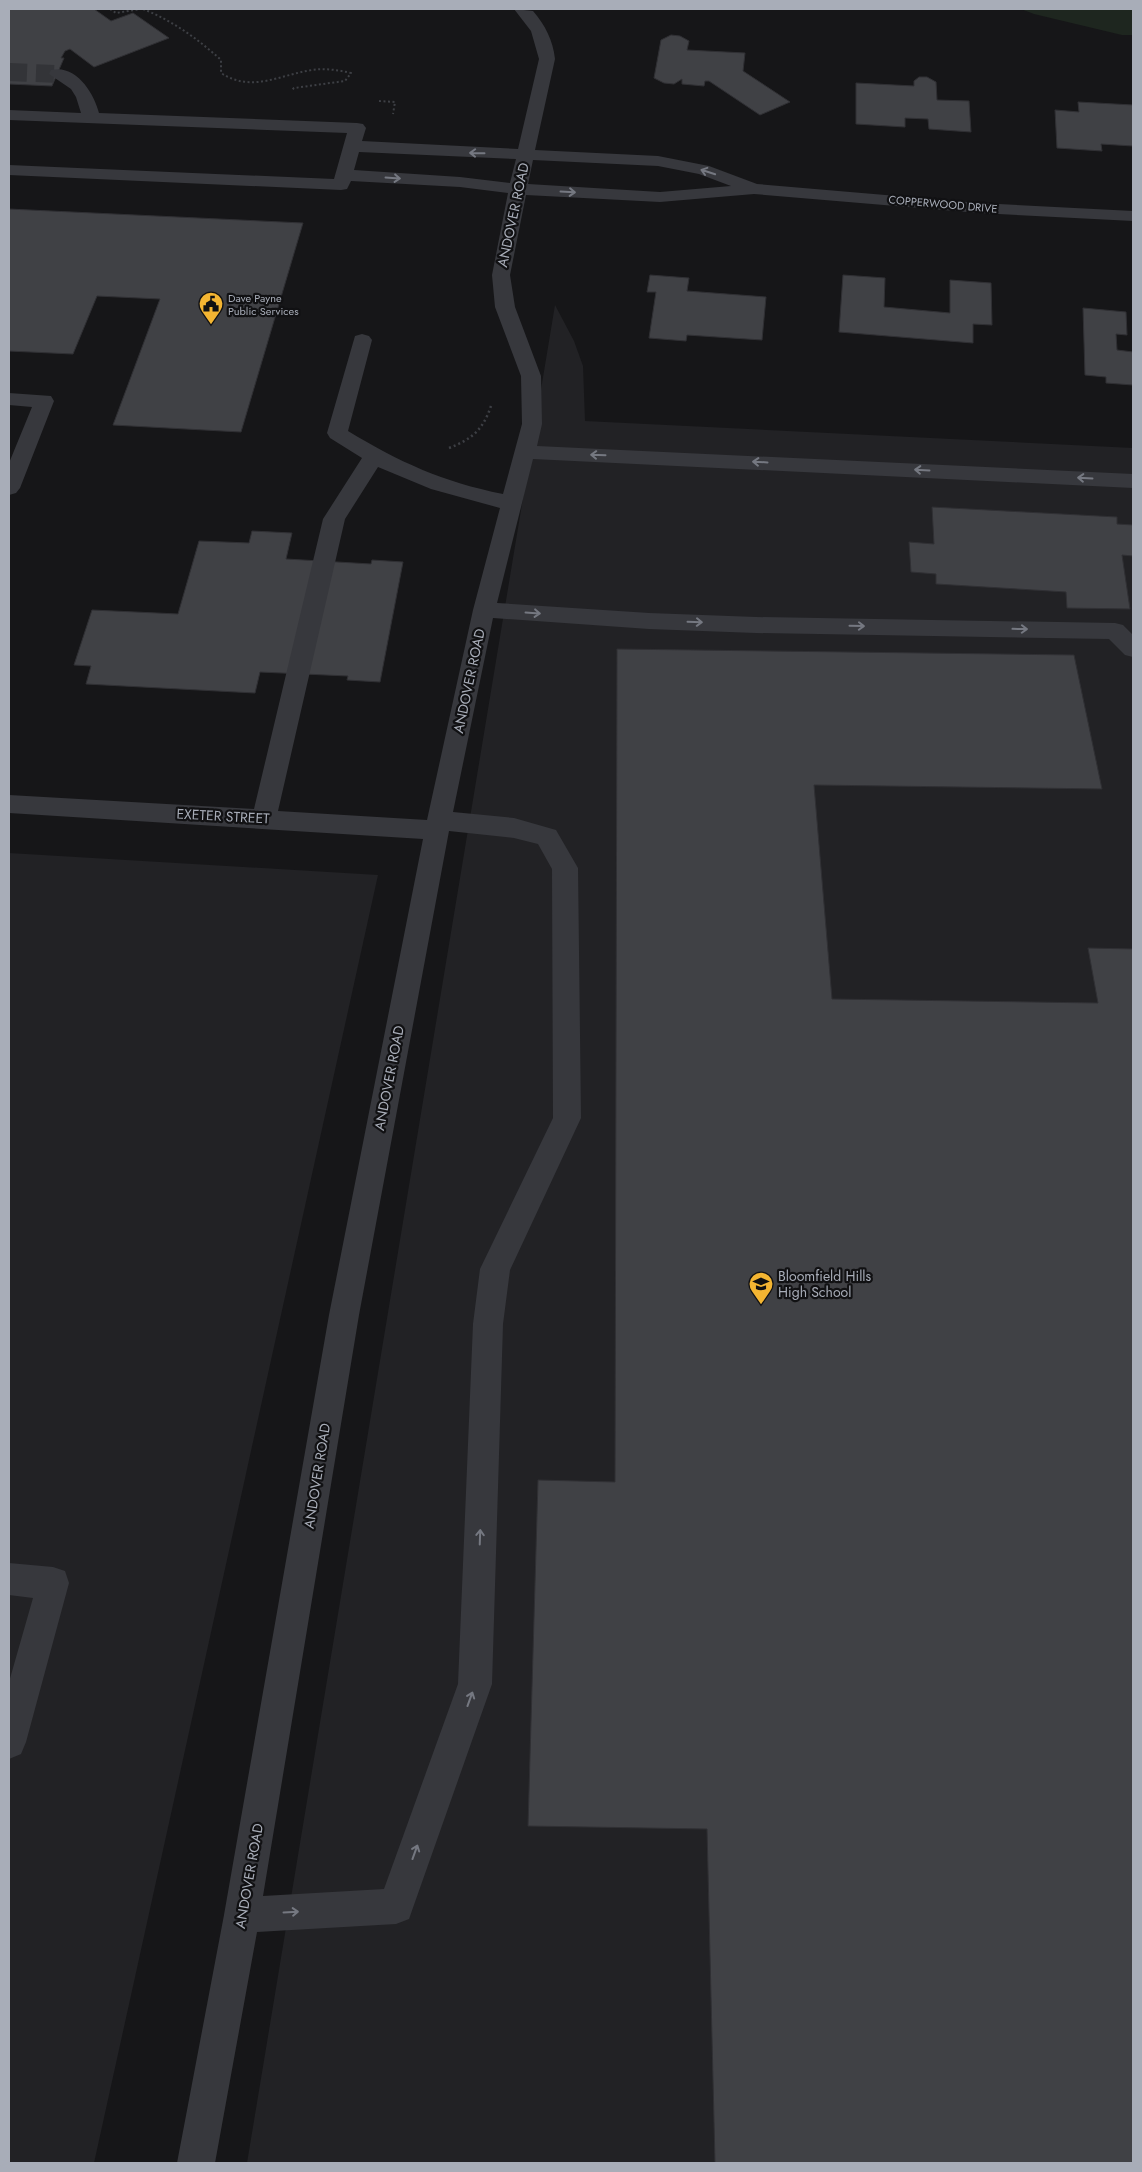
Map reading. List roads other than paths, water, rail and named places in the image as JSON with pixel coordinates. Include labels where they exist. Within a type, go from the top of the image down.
[{"type":"street","name":"ANDOVER ROAD","points":[[196,2163],[242,1914],[344,1315],[438,825],[484,610],[510,503],[525,452],[533,404],[532,376],[505,307],[501,275],[505,246],[547,59],[545,44],[538,28],[522,9]]},
{"type":"street","points":[[57,74],[67,77],[82,90],[88,99],[91,118]]},
{"type":"street","points":[[9,115],[357,128],[341,185],[9,170]]},
{"type":"street","name":"COPPERWOOD DRIVE","points":[[352,146],[658,161],[703,170],[754,189]]},
{"type":"street","name":"COPPERWOOD DRIVE","points":[[344,175],[460,182],[519,189],[660,196],[702,195],[754,189],[979,208],[1133,216]]},
{"type":"street","points":[[362,340],[337,433],[395,467],[462,493],[510,503]]},
{"type":"street","points":[[9,399],[44,401],[9,488]]},
{"type":"street","points":[[525,452],[1133,481]]},
{"type":"street","points":[[264,818],[334,519],[375,455]]},
{"type":"street","points":[[484,610],[649,621],[756,625],[1124,631],[1133,649]]},
{"type":"street","name":"EXETER STREET","points":[[9,804],[264,818],[514,828],[547,837],[565,868],[567,1118],[495,1269],[488,1324],[475,1684],[396,1906],[242,1914]]},
{"type":"street","points":[[9,1578],[53,1583],[9,1742]]},
{"type":"tunnel","points":[[9,72],[57,74]]},
{"type":"place","name":"Dave Payne Public Services","points":[[211,325]]},
{"type":"place","name":"Bloomfield Hills High School","points":[[761,1305]]}]
